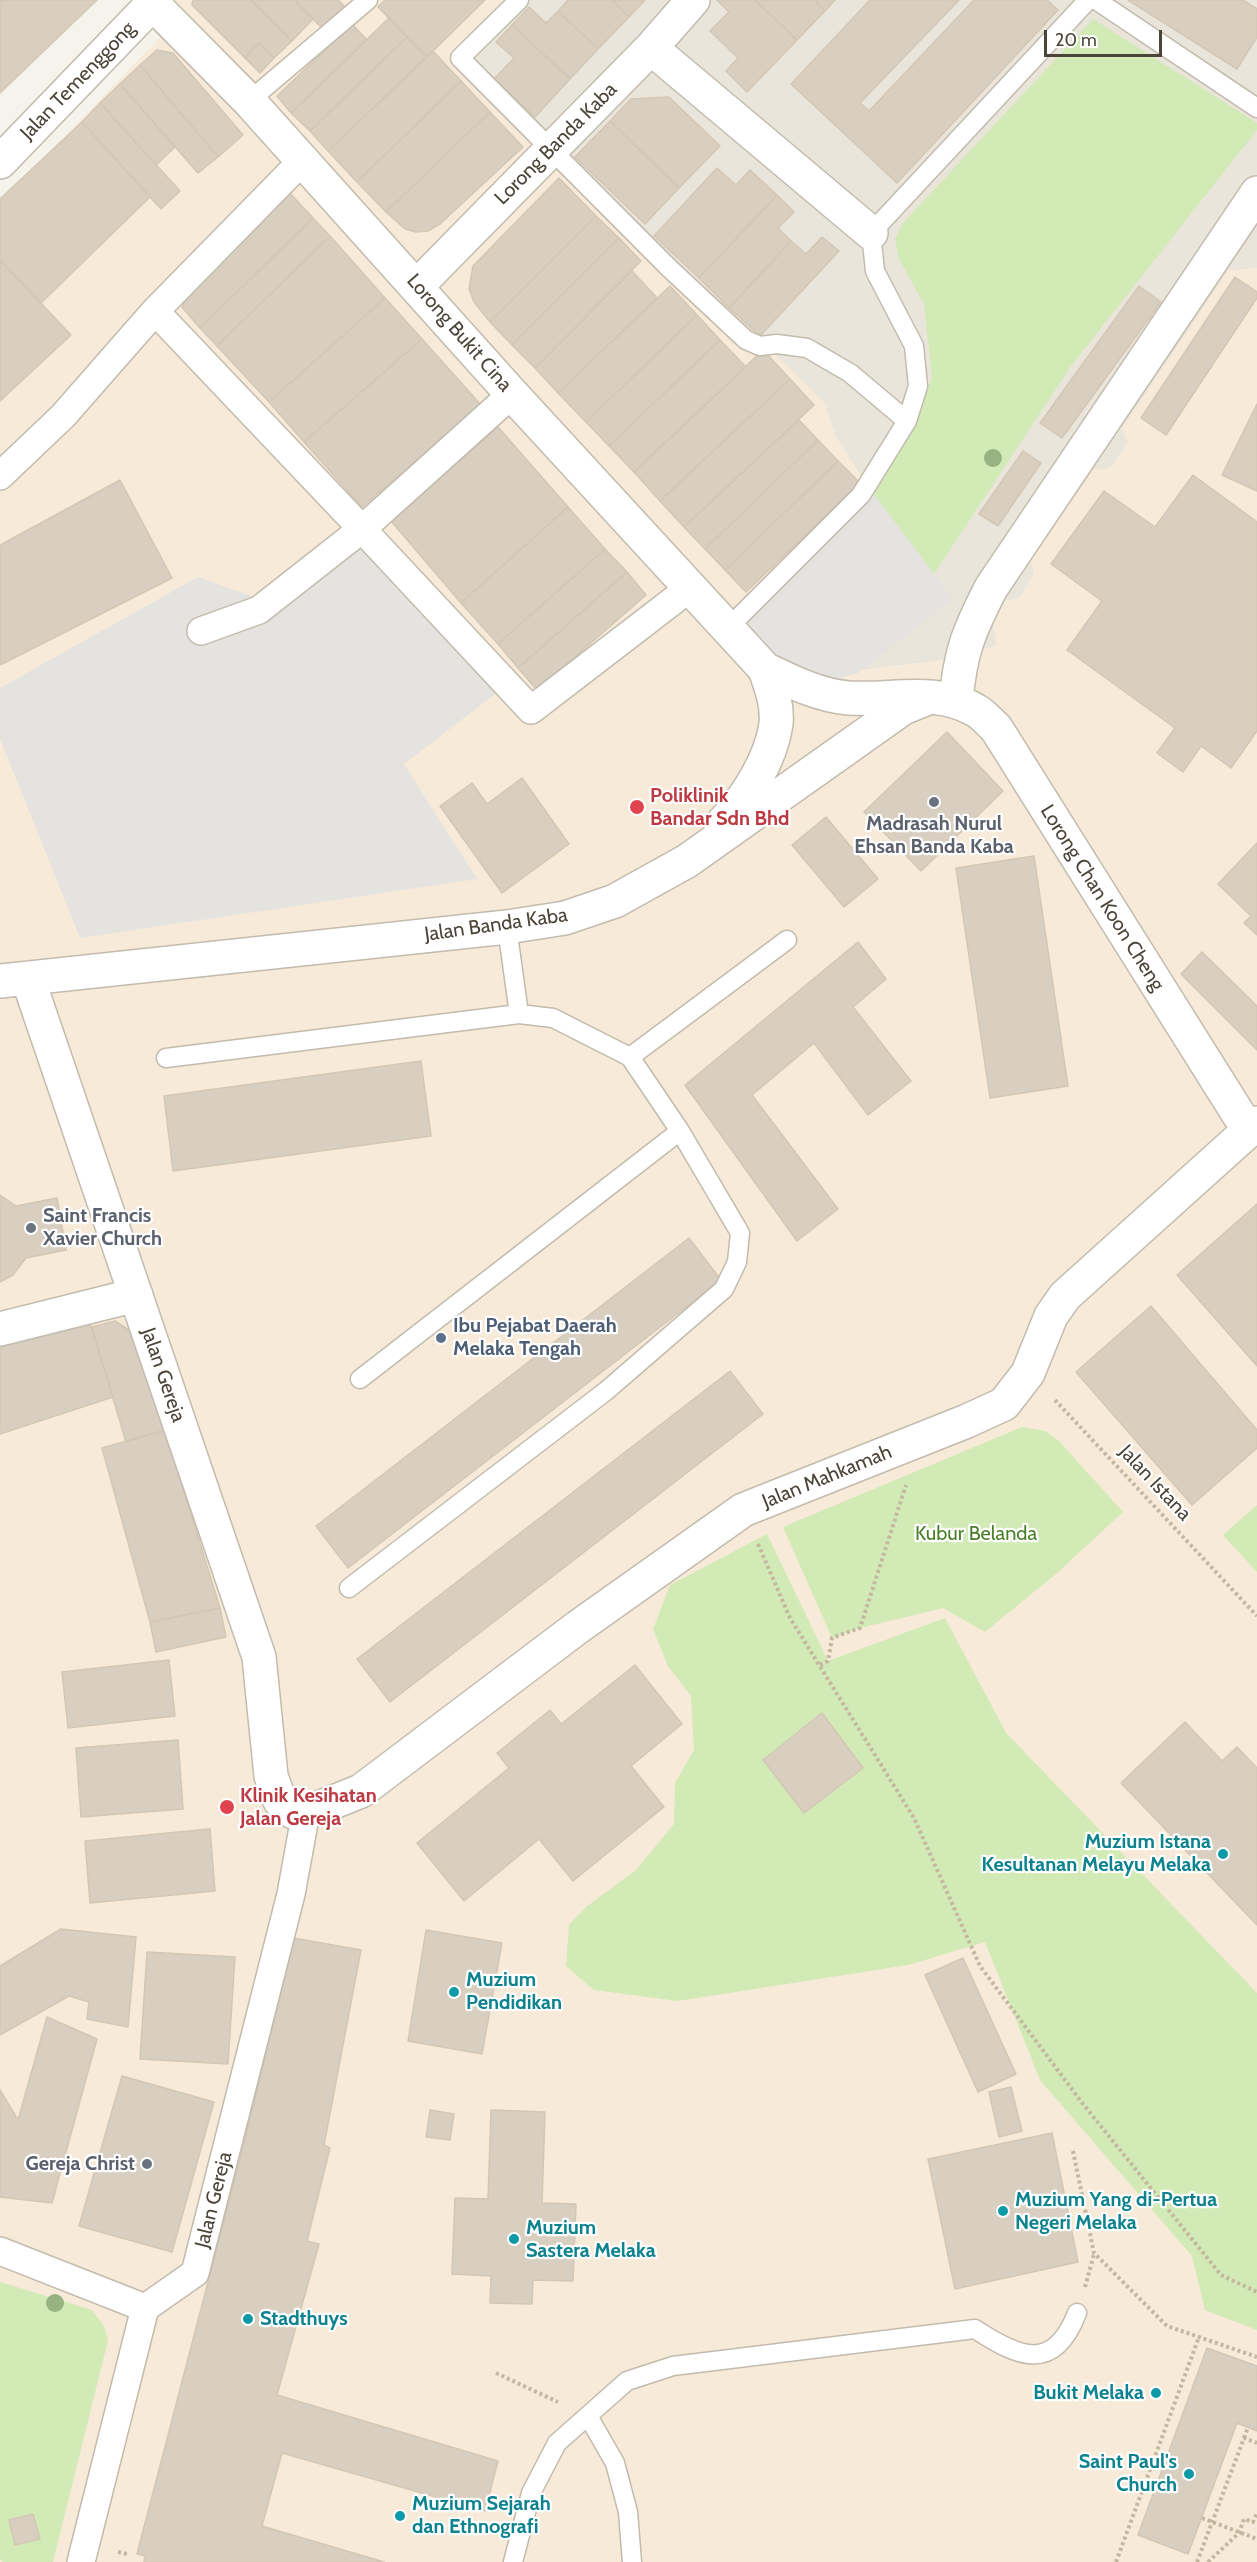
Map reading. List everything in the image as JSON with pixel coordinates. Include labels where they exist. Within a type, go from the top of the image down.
[{"type":"street","name":"Lorong Banda Kaba","points":[[417,286],[651,48],[693,0]]},
{"type":"street","name":"Lorong Bukit Cina","points":[[153,1],[249,101],[512,394],[765,669],[813,691],[846,698],[943,699]]},
{"type":"street","name":"Jalan Temenggong","points":[[0,162],[153,1]]},
{"type":"street","points":[[651,48],[871,233]]},
{"type":"street","points":[[0,476],[63,416],[155,311],[303,160]]},
{"type":"street","points":[[943,699],[958,669],[968,632],[991,588],[1253,207]]},
{"type":"street","points":[[155,311],[362,528],[531,710],[692,587]]},
{"type":"street","points":[[201,631],[259,610],[362,528],[512,394]]},
{"type":"street","name":"Lorong Bukit Cina","points":[[687,861],[740,805],[762,766],[776,724],[775,699],[765,669]]},
{"type":"street","name":"Jalan Banda Kaba","points":[[14,980],[507,927],[565,918],[615,901],[687,861],[903,708],[943,699]]},
{"type":"street","name":"Lorong Chan Koon Cheng","points":[[943,699],[977,710],[996,728],[1254,1132]]},
{"type":"street","name":"Jalan Gereja","points":[[14,980],[136,1295],[259,1657],[274,1790],[285,1808],[293,1812],[306,1812],[291,1894],[195,2272],[145,2308]]},
{"type":"street","name":"Jalan Mahkamah","points":[[306,1812],[361,1791],[578,1627],[743,1510],[898,1449],[1004,1404],[1028,1373],[1051,1316],[1065,1296],[1254,1132]]},
{"type":"street","points":[[0,1329],[136,1295]]},
{"type":"street","points":[[0,2251],[145,2308],[81,2562]]},
{"type":"lane","points":[[249,101],[368,0]]},
{"type":"lane","points":[[519,0],[460,58],[550,150],[746,340],[760,346],[777,344],[807,348],[850,373],[907,421]]},
{"type":"lane","points":[[728,628],[861,495],[907,421],[918,386],[914,346],[875,270],[871,233],[1089,0]]},
{"type":"lane","points":[[1096,0],[1257,108]]},
{"type":"lane","points":[[507,927],[519,1014]]},
{"type":"lane","points":[[630,1057],[787,940]]},
{"type":"lane","points":[[166,1058],[519,1014],[553,1018],[630,1057],[680,1131],[740,1233],[737,1262],[724,1289],[606,1391],[349,1588]]},
{"type":"lane","points":[[360,1379],[680,1131]]},
{"type":"lane","points":[[513,2562],[531,2493],[557,2443],[627,2380],[673,2366],[975,2329],[1002,2346],[1025,2355],[1049,2352],[1069,2333],[1077,2313]]},
{"type":"lane","points":[[588,2415],[615,2463],[628,2512],[632,2562]]},
{"type":"path","name":"Jalan Istana","points":[[1028,1373],[1087,1432],[1257,1616]]},
{"type":"path","points":[[820,1665],[828,1661],[832,1638],[860,1628],[909,1474],[898,1449]]},
{"type":"path","points":[[743,1510],[790,1618],[914,1818],[980,1966],[1083,2104],[1221,2275],[1257,2292]]},
{"type":"path","points":[[1073,2151],[1094,2253],[1167,2326],[1257,2357]]},
{"type":"path","points":[[1116,2562],[1199,2337]]},
{"type":"path","points":[[496,2373],[588,2415]]},
{"type":"path","points":[[1197,2562],[1248,2427]]},
{"type":"path","points":[[1244,2438],[1257,2443]]},
{"type":"path","points":[[1208,2562],[1239,2533],[1244,2519],[1253,2522],[1257,2513]]},
{"type":"path","points":[[1202,2518],[1257,2540]]},
{"type":"shaded area","points":[[176,0],[528,0],[468,59],[740,325],[768,347],[824,403],[835,436],[866,483],[783,655],[862,670],[951,659],[996,646],[993,621],[1001,602],[1020,598],[1034,574],[1031,560],[1093,470],[1110,468],[1128,443],[1122,428],[1228,271],[1257,268],[1257,2562],[0,2562],[0,204],[168,29]]},
{"type":"shaded area","points":[[528,0],[1257,0],[1257,268],[1228,271],[1128,443],[1110,469],[1093,470],[1020,598],[1001,602],[993,621],[997,646],[951,659],[862,670],[783,655],[865,483],[835,436],[824,403],[740,325],[468,60]]},
{"type":"shaded area","points":[[873,493],[953,599],[858,673],[836,679],[812,678],[785,664],[765,649],[740,624]]},
{"type":"shaded area","points":[[362,529],[508,684],[404,764],[477,879],[80,938],[0,739],[0,688],[198,577],[269,602]]},
{"type":"green space","points":[[1093,19],[1257,123],[1257,130],[1071,366],[934,574],[873,493],[917,418],[932,377],[924,304],[899,259],[895,239],[902,224]]},
{"type":"green space","name":"Kubur Belanda","points":[[1022,1427],[1045,1431],[1060,1442],[1123,1512],[1057,1573],[985,1632],[943,1608],[860,1628],[832,1638],[783,1527]]},
{"type":"green space","points":[[1257,1505],[1257,1572],[1223,1535]]},
{"type":"green space","points":[[767,1534],[828,1661],[945,1618],[1006,1733],[1257,1993],[1257,2330],[1205,2310],[1192,2256],[1040,2080],[985,1942],[908,1965],[678,2001],[594,1990],[566,1966],[569,1925],[586,1907],[636,1870],[674,1824],[675,1783],[694,1750],[691,1696],[668,1666],[653,1629],[670,1585]]},
{"type":"green space","points":[[0,2282],[92,2310],[104,2326],[108,2340],[53,2562],[3,2562],[0,2559]]},
{"type":"building","points":[[0,0],[97,0],[0,93]]},
{"type":"building","points":[[193,0],[251,0],[292,41],[274,58],[259,43],[245,58],[192,5]]},
{"type":"building","points":[[251,0],[294,0],[313,19],[292,41]]},
{"type":"building","points":[[294,0],[338,0],[345,7],[323,29]]},
{"type":"building","points":[[385,0],[485,0],[427,57],[378,7]]},
{"type":"building","points":[[568,0],[612,0],[629,17],[598,49],[558,11]]},
{"type":"building","points":[[612,0],[645,0],[629,17]]},
{"type":"building","points":[[717,0],[755,0],[797,40],[747,92],[726,71],[738,58],[710,31],[729,12]]},
{"type":"building","points":[[755,0],[814,0],[825,11],[797,40]]},
{"type":"building","points":[[814,0],[835,0],[825,11]]},
{"type":"building","points":[[870,0],[959,0],[860,103],[869,111],[974,0],[1047,0],[1058,10],[897,183],[791,84]]},
{"type":"building","points":[[1128,0],[1243,0],[1257,9],[1257,37],[1237,69]]},
{"type":"building","points":[[529,7],[546,23],[558,11],[598,49],[570,79],[512,25]]},
{"type":"building","points":[[389,18],[407,37],[310,131],[291,113]]},
{"type":"building","points":[[352,24],[367,40],[291,113],[277,96]]},
{"type":"building","points":[[512,25],[570,79],[535,117],[494,79],[514,58],[496,42]]},
{"type":"building","points":[[407,37],[427,57],[328,151],[310,131]]},
{"type":"building","points":[[259,43],[274,58],[260,73],[245,58]]},
{"type":"building","points":[[157,50],[173,53],[243,135],[218,157],[140,65]]},
{"type":"building","points":[[433,51],[461,81],[357,182],[328,151]]},
{"type":"building","points":[[140,65],[218,157],[198,173],[120,84]]},
{"type":"building","points":[[461,81],[490,112],[386,212],[357,182]]},
{"type":"building","points":[[120,84],[175,147],[156,165],[100,103]]},
{"type":"building","points":[[669,97],[720,146],[679,188],[610,121],[631,99]]},
{"type":"building","points":[[100,103],[180,191],[161,209],[82,122]]},
{"type":"building","points":[[490,112],[523,147],[440,224],[428,231],[416,232],[405,229],[386,212]]},
{"type":"building","points":[[610,121],[679,188],[645,224],[575,157]]},
{"type":"building","points":[[82,122],[150,197],[41,303],[0,260],[0,199]]},
{"type":"building","points":[[717,168],[736,185],[750,170],[777,195],[699,278],[654,236]]},
{"type":"building","points":[[559,178],[596,216],[490,322],[474,302],[469,289],[473,266]]},
{"type":"building","points":[[286,189],[313,218],[200,328],[182,307],[194,283]]},
{"type":"building","points":[[777,195],[794,212],[778,228],[791,241],[729,308],[699,278]]},
{"type":"building","points":[[596,216],[619,238],[512,345],[490,322]]},
{"type":"building","points":[[313,218],[330,236],[217,346],[200,328]]},
{"type":"building","points":[[330,236],[385,298],[269,402],[217,346]]},
{"type":"building","points":[[822,237],[839,251],[760,336],[729,308],[791,241],[806,254]]},
{"type":"building","points":[[619,238],[641,261],[535,368],[512,345]]},
{"type":"building","points":[[0,260],[71,335],[0,401]]},
{"type":"building","points":[[632,271],[657,298],[558,393],[535,368]]},
{"type":"building","points":[[1235,277],[1257,292],[1257,298],[1166,435],[1141,418]]},
{"type":"building","points":[[670,286],[697,315],[586,422],[558,393]]},
{"type":"building","points":[[1139,286],[1161,302],[1062,438],[1040,423]]},
{"type":"building","points":[[385,298],[422,339],[304,442],[269,402]]},
{"type":"building","points":[[697,315],[720,340],[609,446],[586,422]]},
{"type":"building","points":[[422,339],[481,405],[362,507],[304,442]]},
{"type":"building","points":[[720,340],[746,367],[634,472],[609,446]]},
{"type":"building","points":[[763,350],[790,379],[660,501],[634,472]]},
{"type":"building","points":[[790,379],[814,405],[684,527],[660,501]]},
{"type":"building","points":[[1257,404],[1257,491],[1222,475]]},
{"type":"building","points":[[799,420],[818,440],[705,549],[684,527]]},
{"type":"building","points":[[498,427],[568,507],[461,603],[391,521]]},
{"type":"building","points":[[818,440],[838,461],[725,570],[705,549]]},
{"type":"building","points":[[1023,451],[1041,463],[998,526],[979,514]]},
{"type":"building","points":[[838,461],[860,483],[746,592],[725,570]]},
{"type":"building","points":[[1193,475],[1257,522],[1257,731],[1231,768],[1201,746],[1183,772],[1157,753],[1175,728],[1067,650],[1102,601],[1051,564],[1104,491],[1155,527]]},
{"type":"building","points":[[120,480],[172,578],[0,665],[0,545]]},
{"type":"building","points":[[568,507],[605,549],[498,644],[461,603]]},
{"type":"building","points":[[605,549],[627,572],[518,668],[498,644]]},
{"type":"building","points":[[627,572],[646,595],[537,690],[518,668]]},
{"type":"building","name":"Madrasah Nurul Ehsan Banda Kaba","points":[[947,732],[1003,791],[921,871],[864,812]]},
{"type":"building","points":[[522,778],[569,844],[502,893],[440,806],[472,783],[487,804]]},
{"type":"building","points":[[826,817],[878,879],[844,907],[792,845]]},
{"type":"building","points":[[1257,843],[1257,935],[1244,923],[1251,916],[1218,884]]},
{"type":"building","points":[[1034,856],[1068,1086],[990,1098],[956,868]]},
{"type":"building","points":[[858,942],[886,979],[853,1007],[911,1081],[868,1115],[814,1043],[752,1095],[838,1209],[797,1241],[685,1085]]},
{"type":"building","points":[[1202,952],[1257,1006],[1257,1050],[1181,974]]},
{"type":"building","points":[[421,1061],[431,1136],[173,1171],[164,1096]]},
{"type":"building","name":"Saint Francis Xavier Church","points":[[0,1195],[16,1206],[57,1198],[66,1250],[26,1258],[13,1275],[0,1282]]},
{"type":"building","points":[[1257,1204],[1257,1366],[1177,1275]]},
{"type":"building","points":[[689,1238],[721,1280],[348,1568],[316,1526]]},
{"type":"building","points":[[1151,1306],[1257,1430],[1257,1448],[1192,1505],[1076,1372]]},
{"type":"building","points":[[88,1317],[113,1397],[0,1434],[0,1341]]},
{"type":"building","points":[[115,1321],[132,1332],[165,1430],[126,1442],[92,1327]]},
{"type":"building","points":[[730,1371],[763,1414],[390,1702],[357,1659]]},
{"type":"building","points":[[165,1430],[220,1608],[150,1622],[102,1448]]},
{"type":"building","points":[[220,1608],[226,1637],[156,1652],[150,1622]]},
{"type":"building","points":[[169,1660],[175,1716],[68,1728],[62,1672]]},
{"type":"building","points":[[635,1665],[682,1724],[631,1766],[664,1807],[573,1881],[539,1839],[464,1901],[417,1843],[509,1768],[497,1753],[550,1710],[561,1724]]},
{"type":"building","points":[[822,1713],[863,1768],[804,1813],[763,1760]]},
{"type":"building","name":"Muzium Istana Kesultanan Melayu Melaka","points":[[1185,1722],[1222,1761],[1237,1747],[1257,1768],[1257,1925],[1121,1783]]},
{"type":"building","points":[[178,1740],[183,1809],[81,1817],[76,1748]]},
{"type":"building","points":[[210,1829],[215,1891],[90,1903],[85,1841]]},
{"type":"building","points":[[61,1929],[136,1937],[128,2027],[87,2019],[89,2002],[69,1996],[0,2035],[0,1966]]},
{"type":"building","name":"Muzium Pendidikan","points":[[426,1930],[502,1943],[482,2054],[408,2041]]},
{"type":"building","name":"Stadthuys","points":[[294,1938],[361,1950],[324,2145],[330,2148],[307,2241],[319,2244],[277,2395],[498,2461],[485,2511],[282,2453],[262,2526],[384,2562],[144,2562],[145,2556],[137,2554],[242,2152]]},
{"type":"building","points":[[147,1952],[235,1957],[228,2064],[140,2059]]},
{"type":"building","points":[[963,1958],[1016,2074],[978,2092],[925,1975]]},
{"type":"building","points":[[47,2017],[97,2039],[52,2203],[0,2197],[0,2090],[18,2120]]},
{"type":"building","name":"Gereja Christ","points":[[122,2076],[214,2102],[172,2252],[79,2226]]},
{"type":"building","points":[[1011,2087],[1022,2131],[999,2137],[989,2092]]},
{"type":"building","points":[[430,2110],[454,2114],[450,2140],[426,2137]]},
{"type":"building","name":"Muzium Sastera Melaka","points":[[491,2110],[545,2112],[542,2203],[576,2204],[573,2281],[533,2280],[532,2304],[490,2303],[491,2276],[452,2274],[455,2198],[488,2199]]},
{"type":"building","name":"Muzium Yang di-Pertua Negeri Melaka","points":[[1052,2133],[1078,2262],[955,2289],[928,2159]]},
{"type":"building","name":"Saint Paul's Church","points":[[1207,2348],[1257,2366],[1257,2431],[1237,2423],[1188,2554],[1138,2535]]},
{"type":"building","points":[[33,2514],[40,2539],[15,2545],[9,2520]]},
{"type":"place","name":"Madrasah Nurul Ehsan Banda Kaba","points":[[934,802]]},
{"type":"place","name":"Poliklinik Bandar Sdn Bhd","points":[[637,807]]},
{"type":"place","name":"Saint Francis Xavier Church","points":[[31,1228]]},
{"type":"place","name":"Ibu Pejabat Daerah Melaka Tengah","points":[[441,1338]]},
{"type":"place","name":"Klinik Kesihatan Jalan Gereja","points":[[227,1807]]},
{"type":"place","name":"Muzium Istana Kesultanan Melayu Melaka","points":[[1223,1854]]},
{"type":"place","name":"Muzium Pendidikan","points":[[454,1992]]},
{"type":"place","name":"Gereja Christ","points":[[147,2164]]},
{"type":"place","name":"Muzium Yang di-Pertua Negeri Melaka","points":[[1003,2211]]},
{"type":"place","name":"Muzium Sastera Melaka","points":[[514,2239]]},
{"type":"place","name":"Stadthuys","points":[[248,2319]]},
{"type":"place","name":"Bukit Melaka","points":[[1156,2393]]},
{"type":"place","name":"Saint Paul's Church","points":[[1189,2474]]},
{"type":"place","name":"Muzium Sejarah dan Ethnografi","points":[[400,2516]]}]
